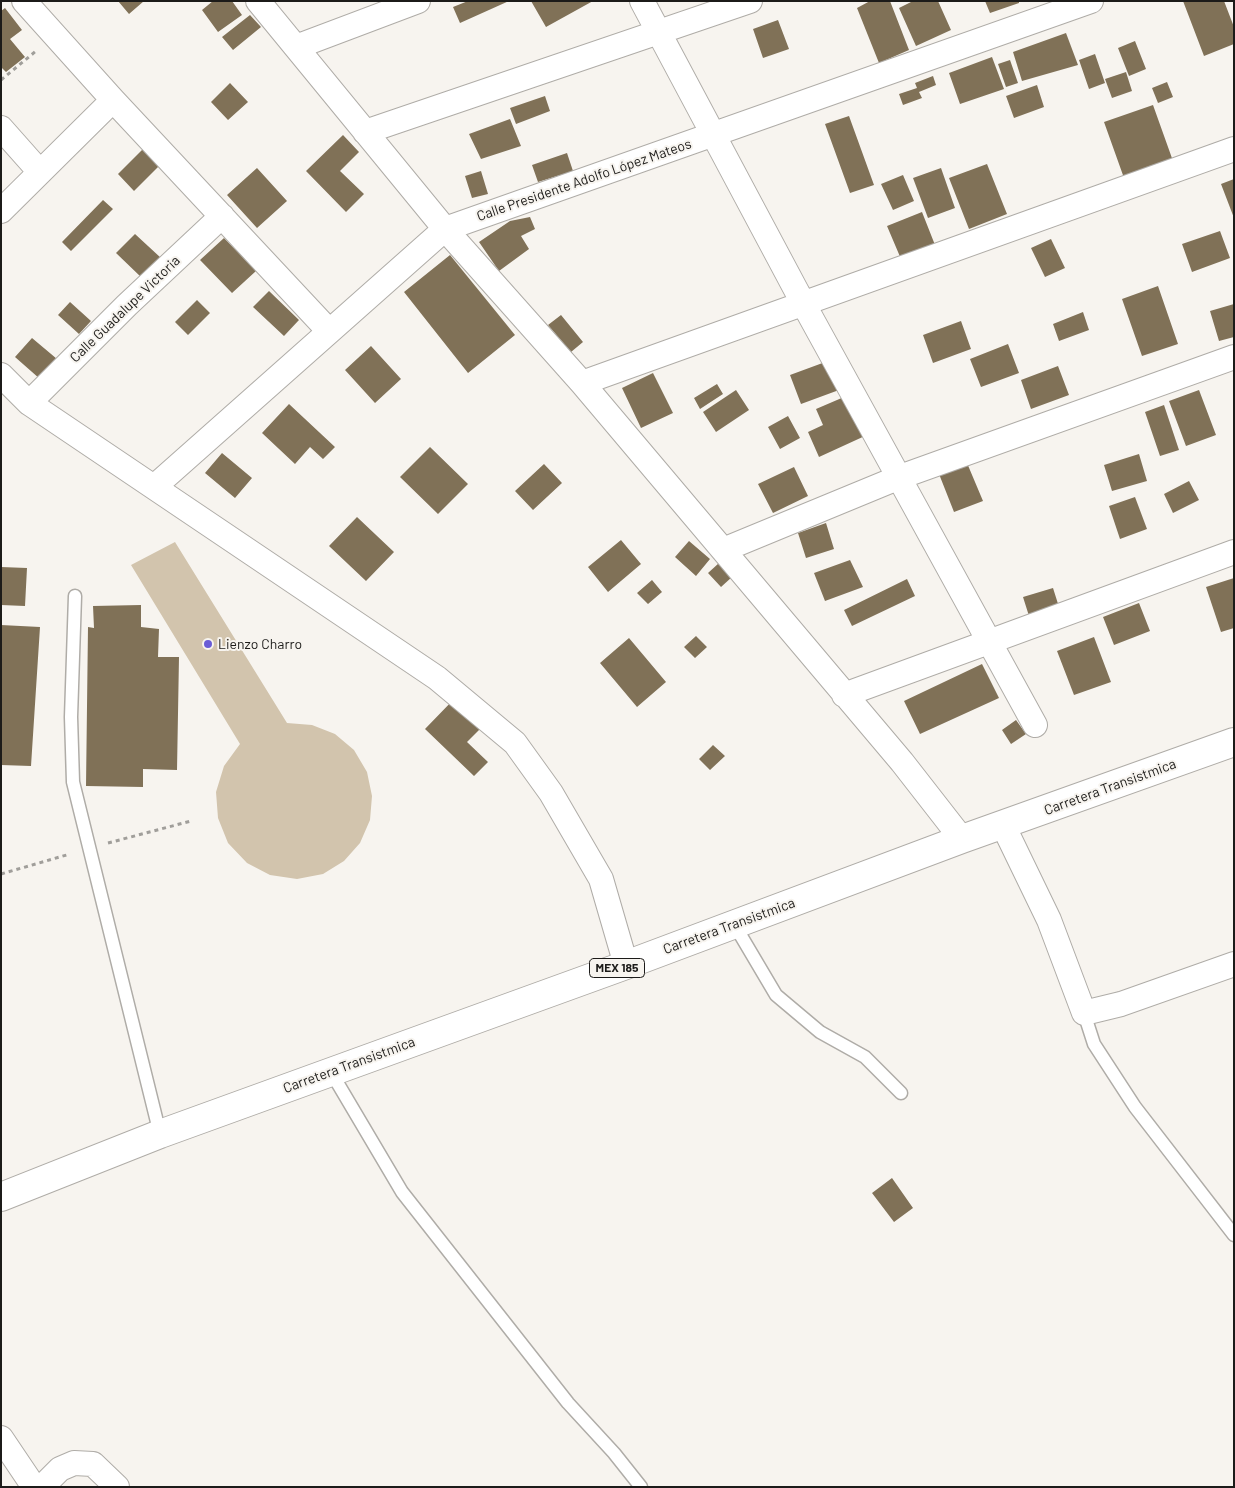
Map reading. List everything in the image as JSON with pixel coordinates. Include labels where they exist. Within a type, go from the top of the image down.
[{"type":"main road","name":"Carretera Transistmica","points":[[1,1197],[160,1134],[962,839],[1234,742]]},
{"type":"street","points":[[24,1],[113,100],[330,331]]},
{"type":"street","points":[[258,1],[445,229],[582,383],[902,762],[962,839]]},
{"type":"street","points":[[296,48],[418,1]]},
{"type":"street","points":[[642,1],[803,303],[900,476],[1035,726]]},
{"type":"street","points":[[365,132],[750,1]]},
{"type":"street","name":"Calle Presidente Adolfo López Mateos","points":[[154,487],[445,229],[1091,1]]},
{"type":"street","points":[[1,210],[113,100]]},
{"type":"street","points":[[1,128],[40,172]]},
{"type":"street","points":[[582,383],[1234,149]]},
{"type":"street","name":"Calle Guadalupe Victoria","points":[[29,403],[127,305],[222,216]]},
{"type":"street","points":[[723,550],[900,476],[1234,357]]},
{"type":"street","points":[[1,374],[29,403],[437,678],[515,744],[551,793],[601,879],[626,964]]},
{"type":"street","points":[[844,695],[1234,552]]},
{"type":"street","points":[[1003,825],[1049,920],[1084,1014],[1121,1004],[1234,964]]},
{"type":"street","points":[[1,1438],[34,1487]]},
{"type":"street","points":[[42,1487],[60,1469],[74,1463],[93,1464],[117,1487]]},
{"type":"lane","points":[[75,596],[70,717],[73,782],[160,1134]]},
{"type":"lane","points":[[734,924],[776,995],[820,1032],[865,1057],[901,1092]]},
{"type":"lane","points":[[1084,1014],[1094,1044],[1136,1107],[1234,1234]]},
{"type":"lane","points":[[331,1072],[402,1192],[568,1402],[614,1453],[641,1487]]},
{"type":"path","points":[[1,80],[55,34]]},
{"type":"path","points":[[1,874],[191,821]]},
{"type":"shaded area","name":"Lienzo Charro","points":[[175,542],[287,723],[312,725],[335,734],[354,750],[367,772],[372,796],[370,820],[360,843],[344,861],[323,874],[297,879],[270,875],[247,863],[228,843],[218,818],[216,792],[224,766],[240,744],[131,565]]},
{"type":"building","points":[[118,1],[144,1],[129,14]]},
{"type":"building","points":[[213,1],[232,1],[242,15],[218,32],[202,10]]},
{"type":"building","points":[[468,1],[509,1],[460,23],[453,7]]},
{"type":"building","points":[[531,1],[593,1],[546,27]]},
{"type":"building","points":[[870,1],[890,1],[909,50],[879,63],[857,8]]},
{"type":"building","points":[[913,1],[938,1],[951,30],[916,46],[899,8]]},
{"type":"building","points":[[985,1],[1019,1],[1019,3],[990,13]]},
{"type":"building","points":[[1183,1],[1224,1],[1234,27],[1234,44],[1204,56]]},
{"type":"building","points":[[5,8],[22,30],[10,39],[25,57],[6,72],[1,67],[1,11]]},
{"type":"building","points":[[250,15],[261,27],[233,50],[222,37]]},
{"type":"building","points":[[778,20],[789,49],[763,58],[753,29]]},
{"type":"building","points":[[1066,33],[1078,65],[1022,81],[1013,52]]},
{"type":"building","points":[[1135,41],[1146,69],[1129,76],[1118,48]]},
{"type":"building","points":[[1095,54],[1105,83],[1089,89],[1079,60]]},
{"type":"building","points":[[992,57],[1004,89],[960,104],[949,73]]},
{"type":"building","points":[[1010,60],[1018,83],[1006,87],[998,64]]},
{"type":"building","points":[[1126,72],[1132,91],[1112,98],[1105,79]]},
{"type":"building","points":[[933,76],[936,85],[919,92],[922,98],[903,105],[899,94],[917,88],[915,83]]},
{"type":"building","points":[[1167,82],[1173,97],[1158,103],[1152,88]]},
{"type":"building","points":[[230,83],[248,102],[228,120],[211,102]]},
{"type":"building","points":[[1037,85],[1044,107],[1014,118],[1006,96]]},
{"type":"building","points":[[545,96],[550,111],[516,124],[510,108]]},
{"type":"building","points":[[1153,105],[1173,161],[1124,178],[1104,122]]},
{"type":"building","points":[[849,116],[874,185],[850,193],[825,124]]},
{"type":"building","points":[[510,119],[521,146],[481,159],[469,134]]},
{"type":"building","points":[[343,135],[359,152],[340,171],[364,194],[346,212],[306,171]]},
{"type":"building","points":[[143,149],[159,166],[134,191],[118,174]]},
{"type":"building","points":[[567,153],[573,171],[538,182],[532,165]]},
{"type":"building","points":[[987,164],[1007,214],[969,229],[949,178]]},
{"type":"building","points":[[257,168],[287,201],[257,228],[227,195]]},
{"type":"building","points":[[941,168],[955,208],[928,218],[913,178]]},
{"type":"building","points":[[481,171],[488,194],[472,198],[465,176]]},
{"type":"building","points":[[903,175],[914,201],[893,210],[881,184]]},
{"type":"building","points":[[1234,179],[1234,218],[1221,184]]},
{"type":"building","points":[[103,200],[113,209],[71,251],[62,242]]},
{"type":"building","points":[[922,212],[935,245],[901,259],[887,226]]},
{"type":"building","points":[[530,217],[535,229],[521,236],[529,249],[499,271],[479,242],[510,221]]},
{"type":"building","points":[[1220,231],[1230,258],[1192,272],[1182,244]]},
{"type":"building","points":[[135,234],[161,258],[142,278],[116,253]]},
{"type":"building","points":[[224,238],[256,271],[232,293],[200,260]]},
{"type":"building","points":[[1051,239],[1065,268],[1045,277],[1031,248]]},
{"type":"building","points":[[450,255],[515,335],[468,373],[404,292]]},
{"type":"building","points":[[1158,286],[1178,344],[1142,356],[1122,299]]},
{"type":"building","points":[[269,291],[299,320],[284,336],[253,307]]},
{"type":"building","points":[[197,300],[210,313],[188,335],[175,322]]},
{"type":"building","points":[[70,302],[91,321],[79,334],[58,315]]},
{"type":"building","points":[[1234,304],[1234,337],[1219,341],[1210,311]]},
{"type":"building","points":[[1083,312],[1089,330],[1059,341],[1053,324]]},
{"type":"building","points":[[561,315],[583,342],[571,352],[548,325]]},
{"type":"building","points":[[961,321],[971,349],[933,363],[923,335]]},
{"type":"building","points":[[32,338],[57,359],[40,379],[15,357]]},
{"type":"building","points":[[1008,344],[1019,373],[981,387],[970,359]]},
{"type":"building","points":[[371,346],[401,379],[375,403],[345,370]]},
{"type":"building","points":[[828,361],[839,390],[801,404],[790,375]]},
{"type":"building","points":[[1058,366],[1069,395],[1031,409],[1021,380]]},
{"type":"building","points":[[653,373],[673,413],[641,428],[622,388]]},
{"type":"building","points":[[717,384],[723,394],[700,409],[694,398]]},
{"type":"building","points":[[736,390],[749,410],[716,432],[703,412]]},
{"type":"building","points":[[1199,390],[1216,435],[1186,446],[1169,401]]},
{"type":"building","points":[[844,397],[867,435],[819,457],[808,432],[823,425],[816,409]]},
{"type":"building","points":[[289,404],[335,447],[323,459],[310,447],[295,464],[262,433]]},
{"type":"building","points":[[1164,405],[1179,450],[1160,456],[1145,412]]},
{"type":"building","points":[[788,416],[800,438],[780,449],[768,427]]},
{"type":"building","points":[[430,447],[468,484],[438,514],[400,477]]},
{"type":"building","points":[[222,453],[252,478],[235,498],[205,473]]},
{"type":"building","points":[[1139,454],[1147,481],[1112,491],[1104,465]]},
{"type":"building","points":[[967,463],[983,501],[954,512],[939,474]]},
{"type":"building","points":[[544,464],[562,483],[533,510],[515,491]]},
{"type":"building","points":[[794,467],[808,496],[773,513],[758,484]]},
{"type":"building","points":[[1189,481],[1199,500],[1173,513],[1164,494]]},
{"type":"building","points":[[1135,497],[1147,529],[1120,539],[1109,506]]},
{"type":"building","points":[[357,517],[394,552],[366,581],[329,546]]},
{"type":"building","points":[[826,523],[834,549],[806,558],[798,533]]},
{"type":"building","points":[[621,540],[641,564],[608,592],[588,567]]},
{"type":"building","points":[[689,541],[710,559],[696,576],[675,557]]},
{"type":"building","points":[[850,560],[863,587],[825,601],[814,573]]},
{"type":"building","points":[[719,563],[732,577],[721,587],[708,573]]},
{"type":"building","points":[[1,567],[27,568],[25,606],[1,605]]},
{"type":"building","points":[[1234,578],[1234,628],[1221,632],[1206,587]]},
{"type":"building","points":[[907,579],[915,596],[852,626],[844,610]]},
{"type":"building","points":[[652,580],[662,592],[648,604],[637,593]]},
{"type":"building","points":[[1053,588],[1059,607],[1029,616],[1023,597]]},
{"type":"building","points":[[1139,603],[1150,631],[1114,645],[1103,617]]},
{"type":"building","points":[[141,605],[141,627],[159,629],[158,657],[179,657],[177,770],[143,769],[143,787],[86,786],[88,627],[94,628],[93,606]]},
{"type":"building","points":[[1,625],[40,627],[31,766],[1,765]]},
{"type":"building","points":[[696,636],[707,647],[695,658],[684,647]]},
{"type":"building","points":[[1094,637],[1111,682],[1074,695],[1057,651]]},
{"type":"building","points":[[629,638],[666,682],[637,707],[600,663]]},
{"type":"building","points":[[982,664],[999,698],[920,734],[904,701]]},
{"type":"building","points":[[455,698],[484,725],[467,742],[488,762],[474,776],[425,729]]},
{"type":"building","points":[[1016,720],[1026,734],[1011,744],[1002,730]]},
{"type":"building","points":[[713,745],[725,756],[710,770],[699,759]]},
{"type":"building","points":[[892,1178],[913,1208],[894,1222],[872,1193]]},
{"type":"place","name":"Lienzo Charro","points":[[208,644]]}]
